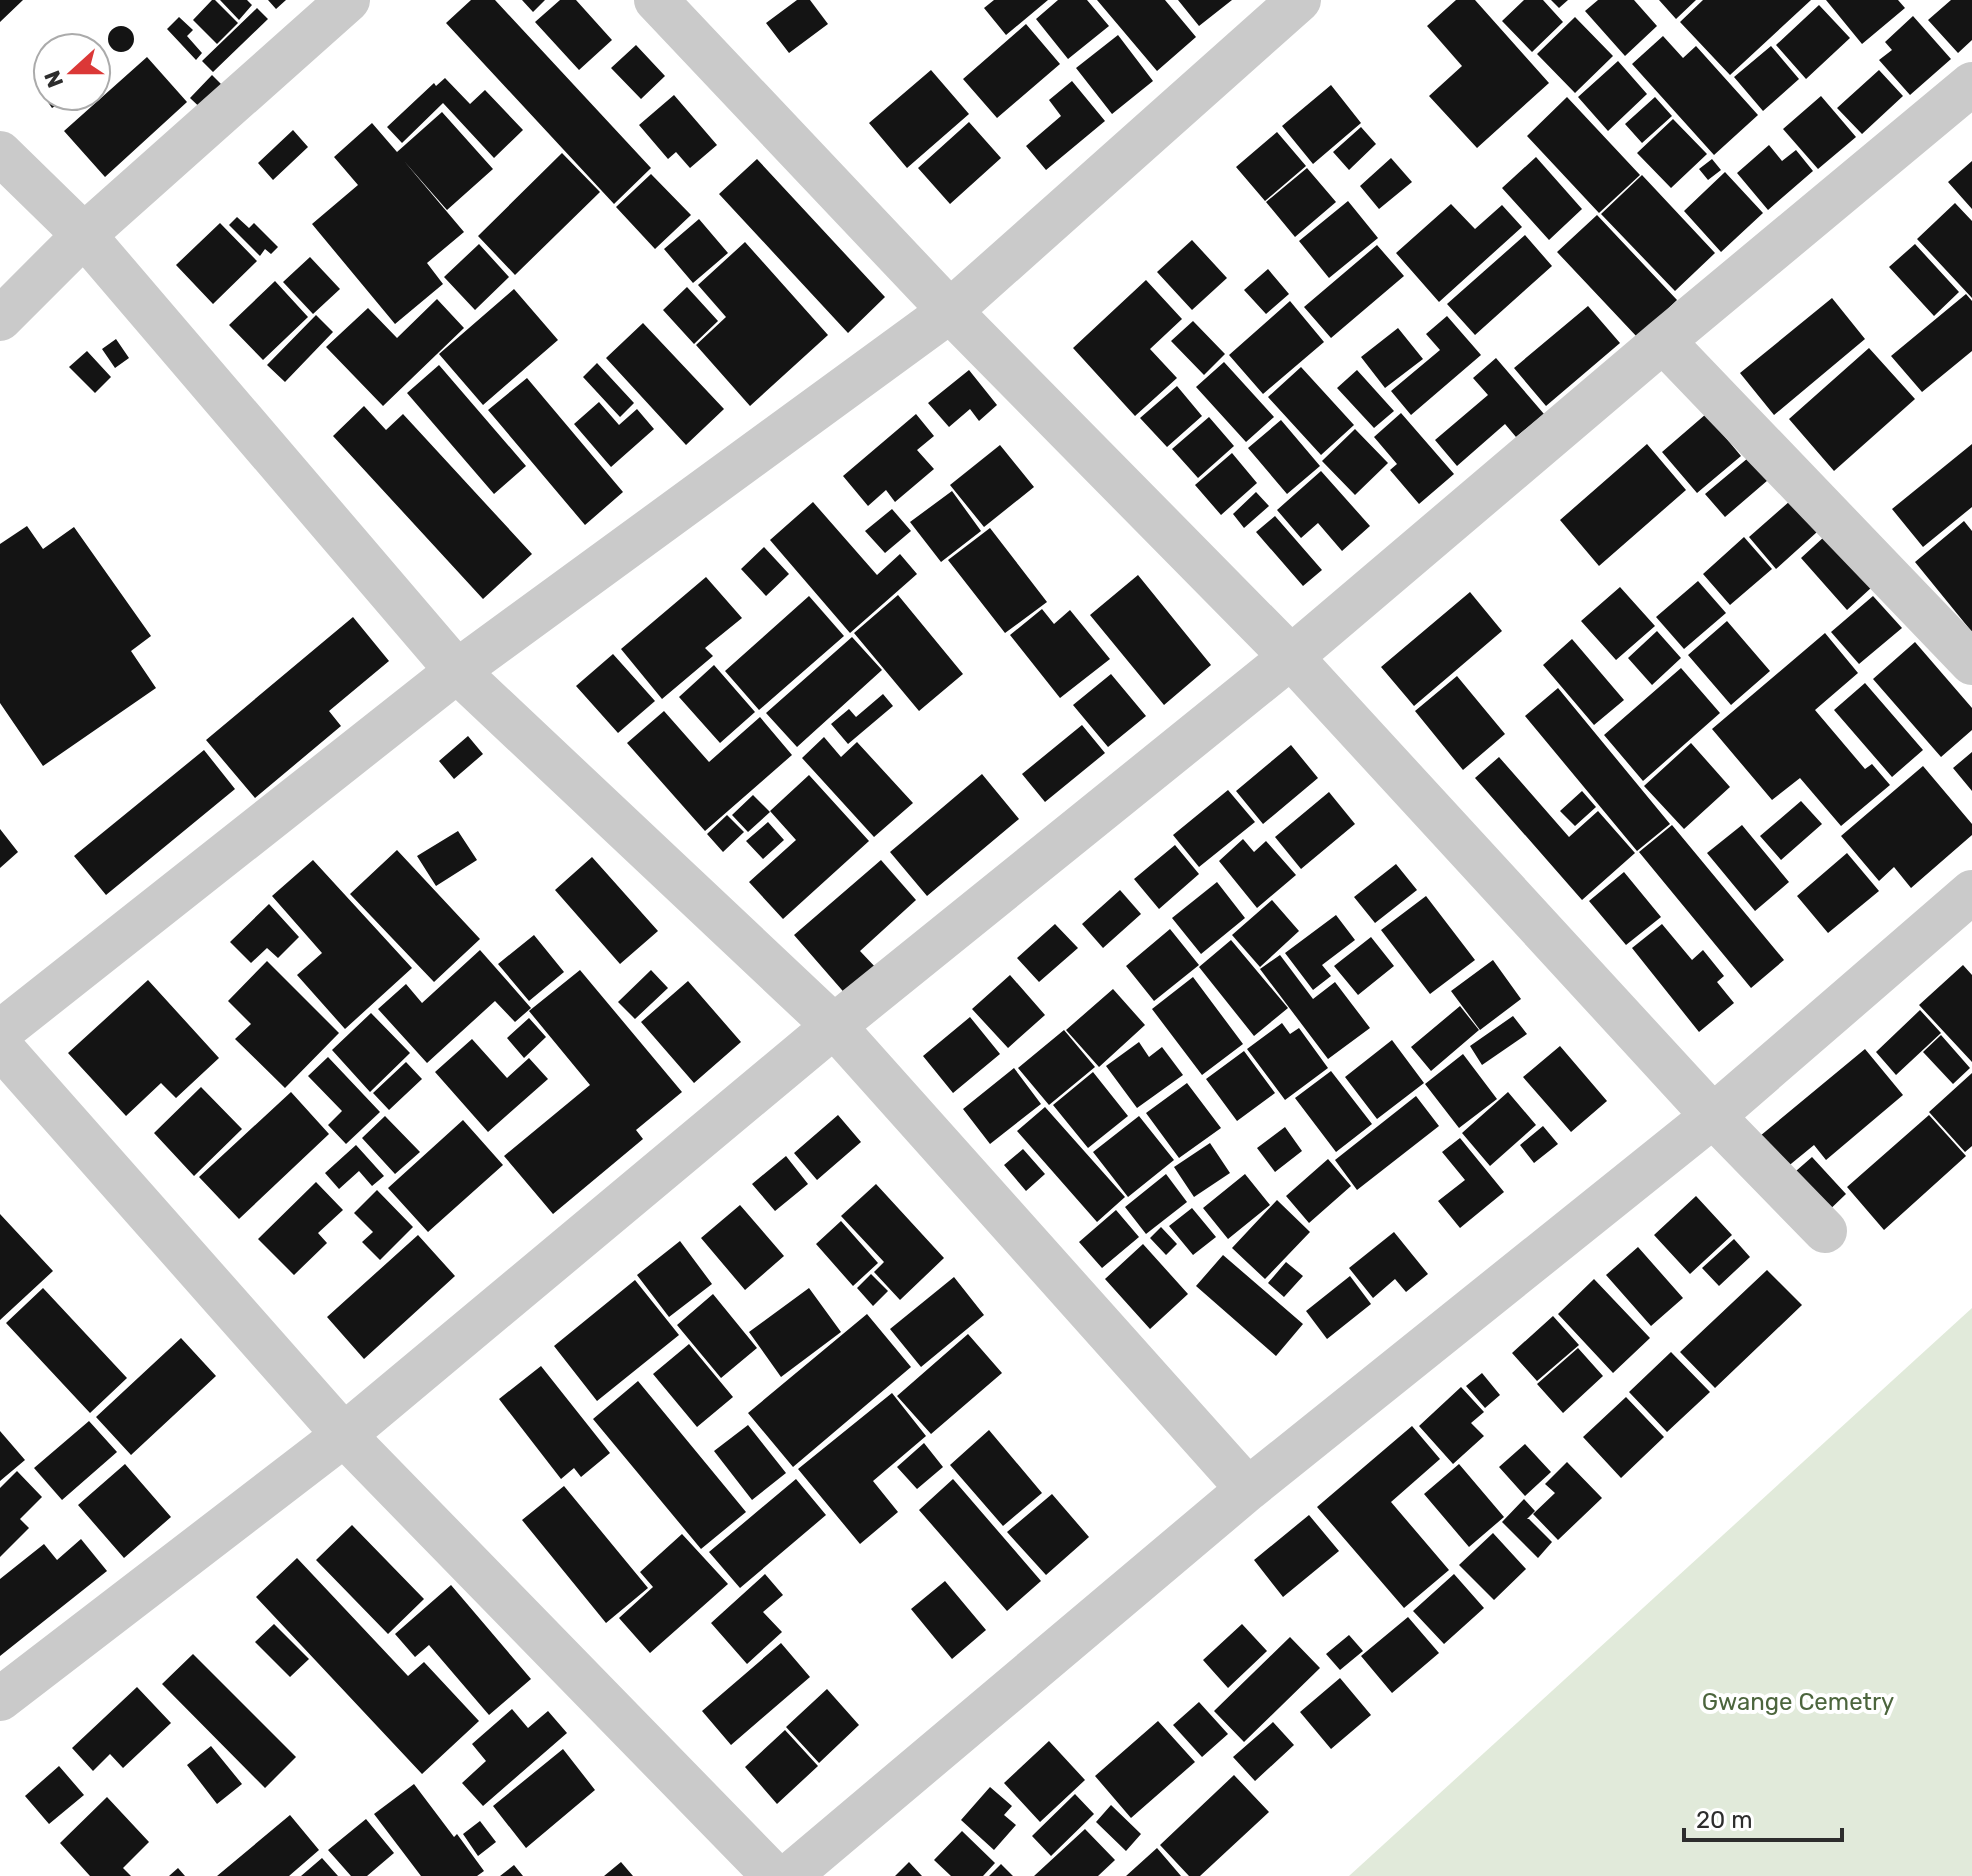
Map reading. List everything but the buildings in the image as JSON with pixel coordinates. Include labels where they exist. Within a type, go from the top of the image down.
[{"type":"street","points":[[0,319],[84,235],[348,0]]},
{"type":"street","points":[[656,0],[950,311],[1291,657],[1713,1116],[1825,1231]]},
{"type":"street","points":[[0,1032],[457,671],[950,311],[1299,0]]},
{"type":"street","points":[[0,1699],[344,1435],[834,1026],[1291,657],[1972,84]]},
{"type":"street","points":[[0,153],[84,235],[457,671],[834,1026],[1248,1489]]},
{"type":"street","points":[[1663,341],[1972,663]]},
{"type":"street","points":[[789,1876],[1248,1489],[1713,1116],[1972,892]]},
{"type":"street","points":[[0,1046],[344,1435],[774,1876]]},
{"type":"green space","name":"Gwange Cemetry","points":[[1972,1308],[1972,1876],[1349,1876]]}]
